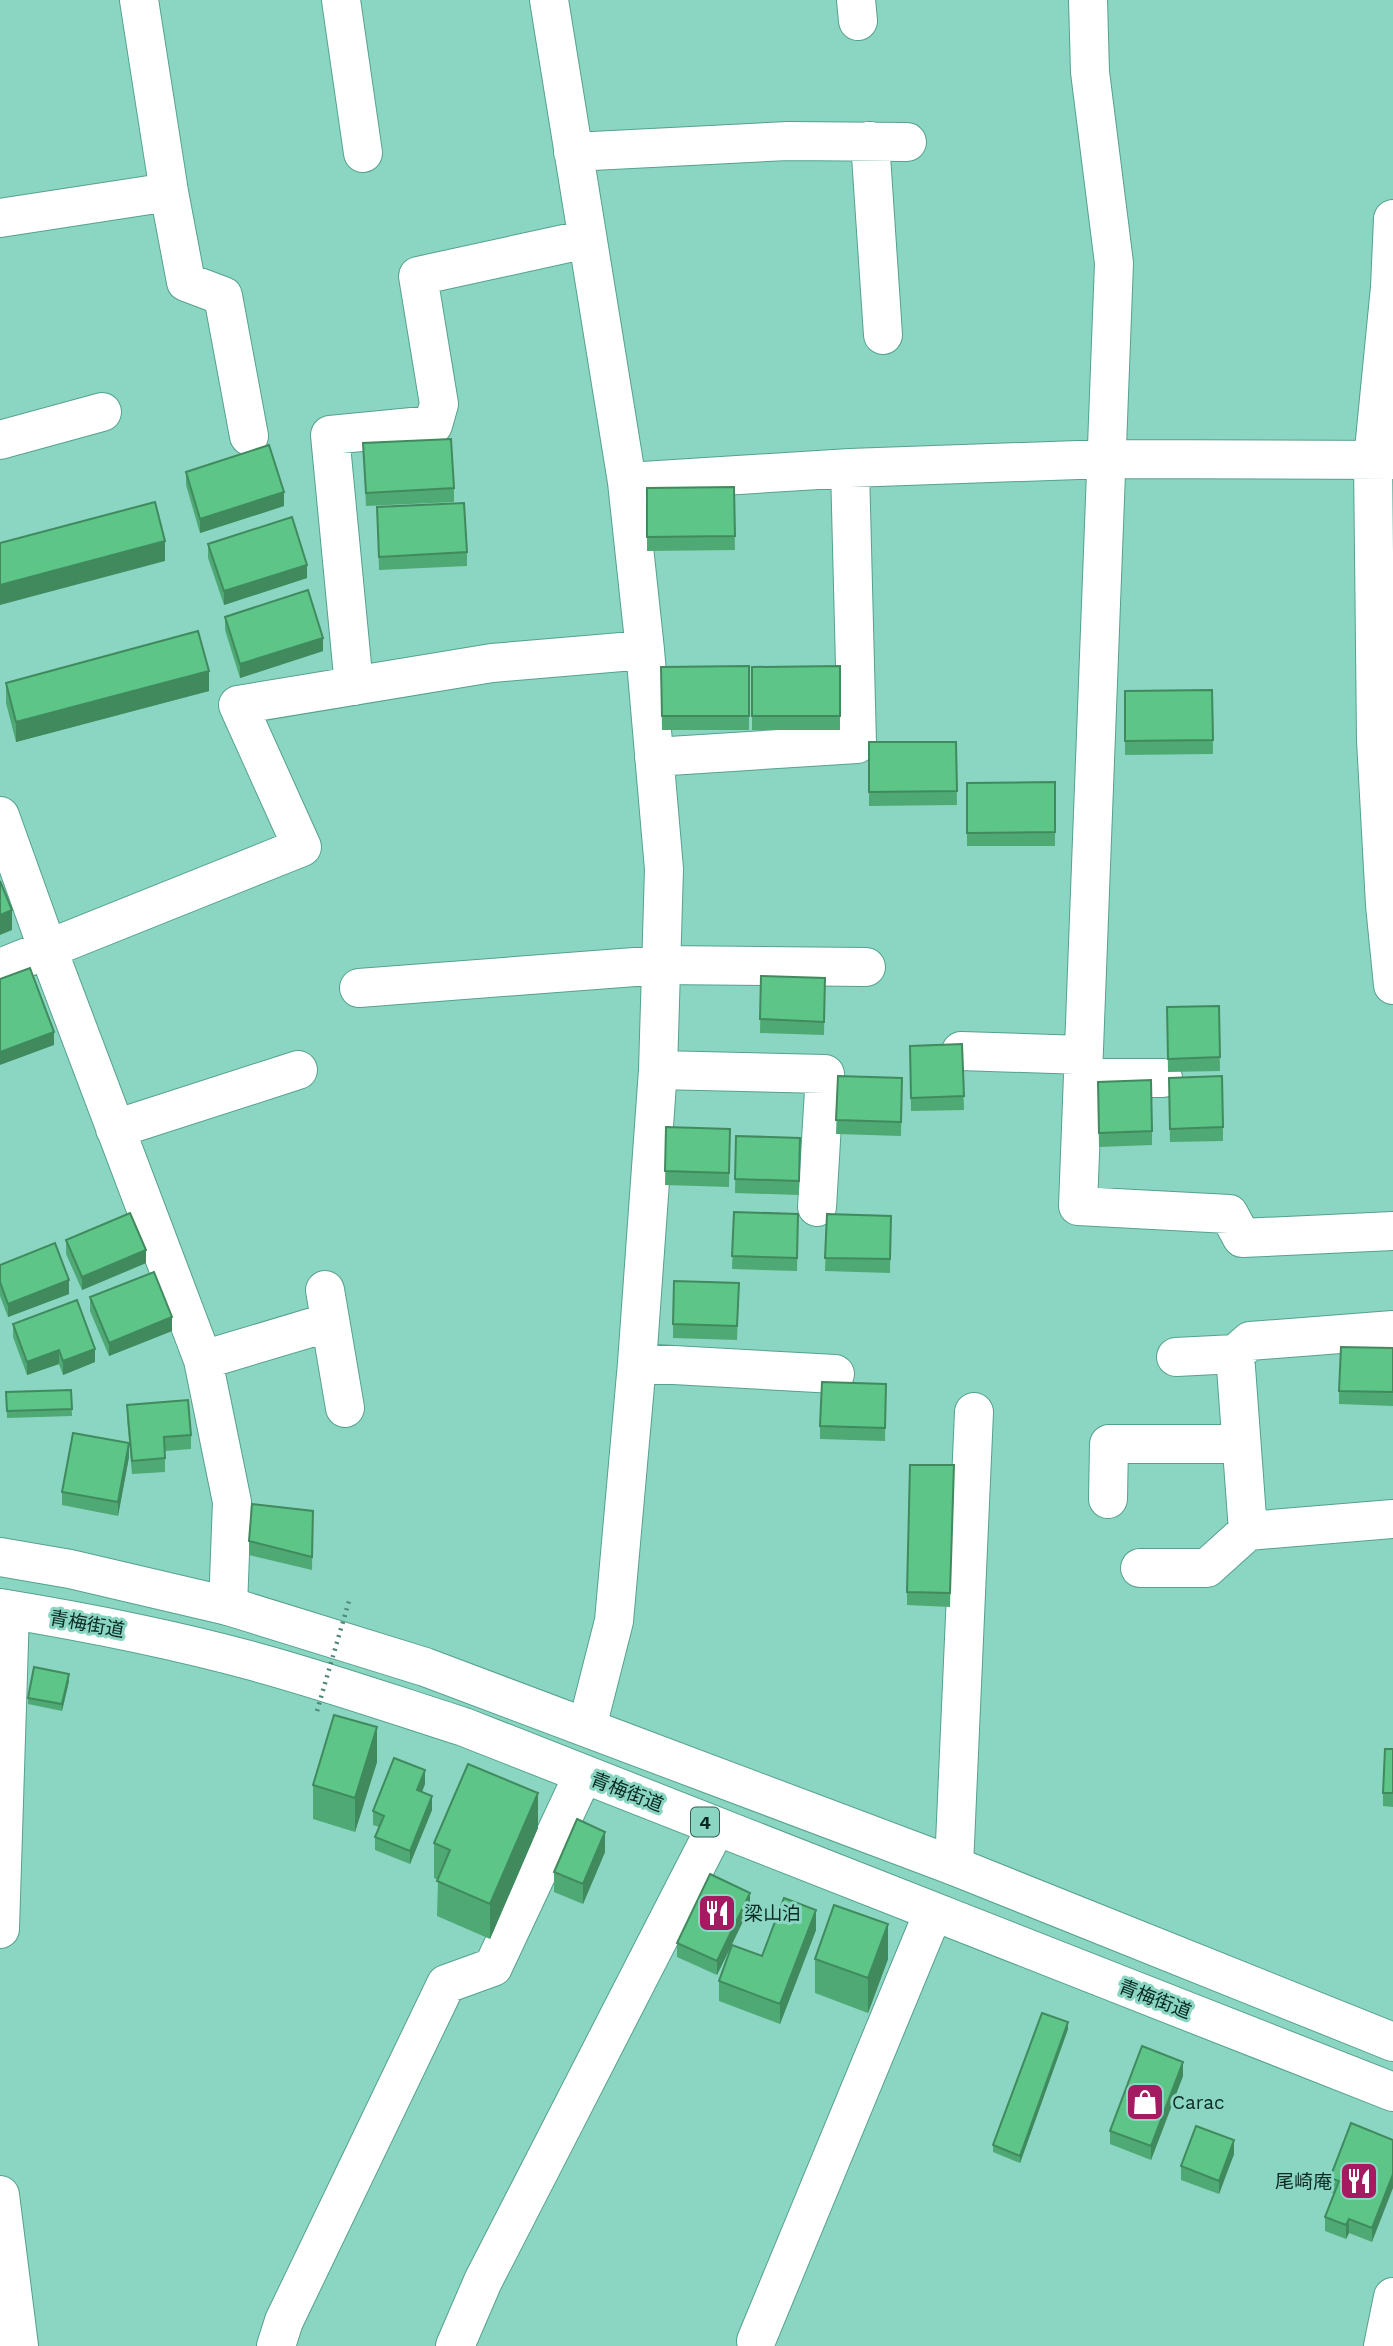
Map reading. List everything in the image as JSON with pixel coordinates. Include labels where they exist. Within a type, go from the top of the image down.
[{"type":"street","points":[[139,0],[186,282],[223,296],[249,436]]},
{"type":"street","points":[[341,0],[363,153]]},
{"type":"street","points":[[549,0],[627,482],[664,869],[658,1070],[637,1363],[614,1622],[587,1727]]},
{"type":"street","points":[[1088,0],[1090,72],[1114,263],[1078,1206],[1229,1214],[1242,1238],[1393,1231]]},
{"type":"street","points":[[573,152],[788,141],[907,142]]},
{"type":"street","points":[[870,141],[883,335]]},
{"type":"street","points":[[0,218],[169,192]]},
{"type":"street","points":[[1393,219],[1383,460],[1376,740],[1393,985]]},
{"type":"street","points":[[354,686],[330,435],[433,425],[439,404],[418,276],[587,239]]},
{"type":"street","points":[[0,440],[102,412]]},
{"type":"street","points":[[627,482],[850,468],[1106,459],[1383,460]]},
{"type":"street","points":[[654,757],[857,744],[850,468]]},
{"type":"street","points":[[0,968],[302,847],[238,705],[492,663],[645,650]]},
{"type":"street","points":[[0,816],[203,1360],[232,1502],[228,1606]]},
{"type":"street","points":[[359,988],[661,965],[866,967]]},
{"type":"street","points":[[961,1051],[1163,1078]]},
{"type":"street","points":[[115,1129],[298,1070]]},
{"type":"street","points":[[658,1070],[825,1074],[817,1207]]},
{"type":"street","points":[[203,1360],[328,1306],[345,1408]]},
{"type":"street","points":[[1176,1357],[1235,1354],[1250,1341],[1393,1330]]},
{"type":"street","points":[[1235,1354],[1248,1531]]},
{"type":"street","points":[[637,1363],[835,1374]]},
{"type":"street","points":[[954,1866],[974,1412]]},
{"type":"street","points":[[1108,1499],[1109,1444],[1241,1444]]},
{"type":"street","points":[[1140,1568],[1207,1567],[1248,1531],[1393,1519]]},
{"type":"street","name":"4","points":[[0,1557],[69,1569],[228,1606],[425,1667],[954,1866],[1393,2042]]},
{"type":"street","points":[[0,1929],[5,1609]]},
{"type":"street","name":"青梅街道","points":[[5,1609],[127,1630],[254,1661],[464,1727],[1393,2092]]},
{"type":"street","points":[[276,2346],[284,2321],[446,1984],[493,1967],[583,1775]]},
{"type":"street","points":[[455,2346],[483,2281],[716,1827]]},
{"type":"street","points":[[756,2341],[933,1913]]},
{"type":"street","points":[[0,2196],[19,2346]]},
{"type":"street","points":[[1383,2346],[1393,2297]]},
{"type":"path","points":[[317,1711],[349,1601]]},
{"type":"building","points":[[451,439],[454,488],[366,493],[363,443]]},
{"type":"building","points":[[269,445],[284,492],[200,519],[186,472]]},
{"type":"building","points":[[734,487],[735,536],[647,537],[647,488]]},
{"type":"building","points":[[155,502],[165,541],[0,585],[0,543]]},
{"type":"building","points":[[464,503],[467,552],[379,557],[377,507]]},
{"type":"building","points":[[292,517],[307,565],[224,591],[208,544]]},
{"type":"building","points":[[308,590],[323,638],[240,664],[225,617]]},
{"type":"building","points":[[198,631],[209,671],[16,722],[6,683]]},
{"type":"building","points":[[749,666],[749,716],[662,716],[661,667]]},
{"type":"building","points":[[840,666],[840,716],[752,716],[752,667]]},
{"type":"building","points":[[1212,690],[1213,740],[1125,741],[1125,691]]},
{"type":"building","points":[[869,742],[956,742],[957,791],[869,792]]},
{"type":"building","points":[[1055,782],[1055,832],[967,833],[967,783]]},
{"type":"building","points":[[0,881],[12,910],[0,915]]},
{"type":"building","points":[[30,968],[54,1032],[0,1052],[0,979]]},
{"type":"building","points":[[761,976],[825,978],[824,1022],[760,1019]]},
{"type":"building","points":[[1219,1006],[1220,1057],[1168,1059],[1167,1007]]},
{"type":"building","points":[[962,1044],[964,1096],[911,1098],[910,1046]]},
{"type":"building","points":[[838,1076],[902,1078],[901,1122],[836,1120]]},
{"type":"building","points":[[1222,1076],[1223,1127],[1170,1129],[1169,1078]]},
{"type":"building","points":[[1151,1080],[1152,1131],[1099,1133],[1098,1082]]},
{"type":"building","points":[[666,1127],[730,1129],[729,1173],[665,1171]]},
{"type":"building","points":[[736,1136],[800,1138],[799,1181],[735,1179]]},
{"type":"building","points":[[734,1212],[798,1214],[797,1258],[732,1256]]},
{"type":"building","points":[[130,1213],[146,1250],[82,1277],[66,1240]]},
{"type":"building","points":[[827,1214],[891,1216],[890,1259],[825,1258]]},
{"type":"building","points":[[55,1243],[69,1280],[8,1304],[0,1282],[0,1265]]},
{"type":"building","points":[[154,1272],[172,1317],[109,1343],[90,1297]]},
{"type":"building","points":[[674,1281],[739,1283],[737,1326],[673,1324]]},
{"type":"building","points":[[77,1300],[95,1349],[63,1361],[59,1350],[27,1362],[13,1324]]},
{"type":"building","points":[[1341,1347],[1393,1348],[1393,1392],[1339,1391]]},
{"type":"building","points":[[822,1382],[886,1384],[885,1428],[820,1426]]},
{"type":"building","points":[[71,1390],[72,1409],[7,1411],[6,1392]]},
{"type":"building","points":[[188,1400],[191,1435],[164,1437],[165,1458],[132,1461],[127,1405]]},
{"type":"building","points":[[73,1433],[129,1443],[118,1502],[62,1492]]},
{"type":"building","points":[[910,1465],[954,1465],[950,1593],[907,1592]]},
{"type":"building","points":[[252,1504],[313,1511],[312,1557],[249,1541]]},
{"type":"building","points":[[34,1667],[69,1674],[62,1704],[28,1698]]},
{"type":"building","points":[[334,1715],[377,1727],[355,1798],[313,1785]]},
{"type":"building","points":[[1385,1749],[1393,1749],[1393,1793],[1383,1793]]},
{"type":"building","points":[[394,1758],[425,1770],[417,1790],[432,1796],[410,1851],[375,1837],[384,1816],[373,1811]]},
{"type":"building","points":[[468,1764],[538,1793],[490,1904],[437,1881],[450,1850],[434,1843]]},
{"type":"building","points":[[577,1819],[605,1832],[583,1884],[554,1872]]},
{"type":"building","points":[[710,1874],[750,1893],[717,1961],[677,1943]]},
{"type":"building","points":[[784,1898],[816,1910],[780,2004],[719,1981],[732,1945],[762,1956]]},
{"type":"building","points":[[834,1905],[888,1924],[868,1978],[815,1959]]},
{"type":"building","points":[[1042,2013],[1068,2022],[1020,2156],[993,2145]]},
{"type":"building","points":[[1142,2046],[1183,2062],[1151,2146],[1110,2131]]},
{"type":"building","points":[[1351,2123],[1393,2140],[1393,2174],[1372,2228],[1349,2219],[1346,2225],[1325,2217],[1339,2181],[1330,2178]]},
{"type":"building","points":[[1196,2126],[1234,2140],[1219,2181],[1181,2166]]},
{"type":"place","name":"梁山泊","points":[[717,1913]]},
{"type":"place","name":"Carac","points":[[1145,2102]]},
{"type":"place","name":"尾崎庵","points":[[1359,2181]]}]
